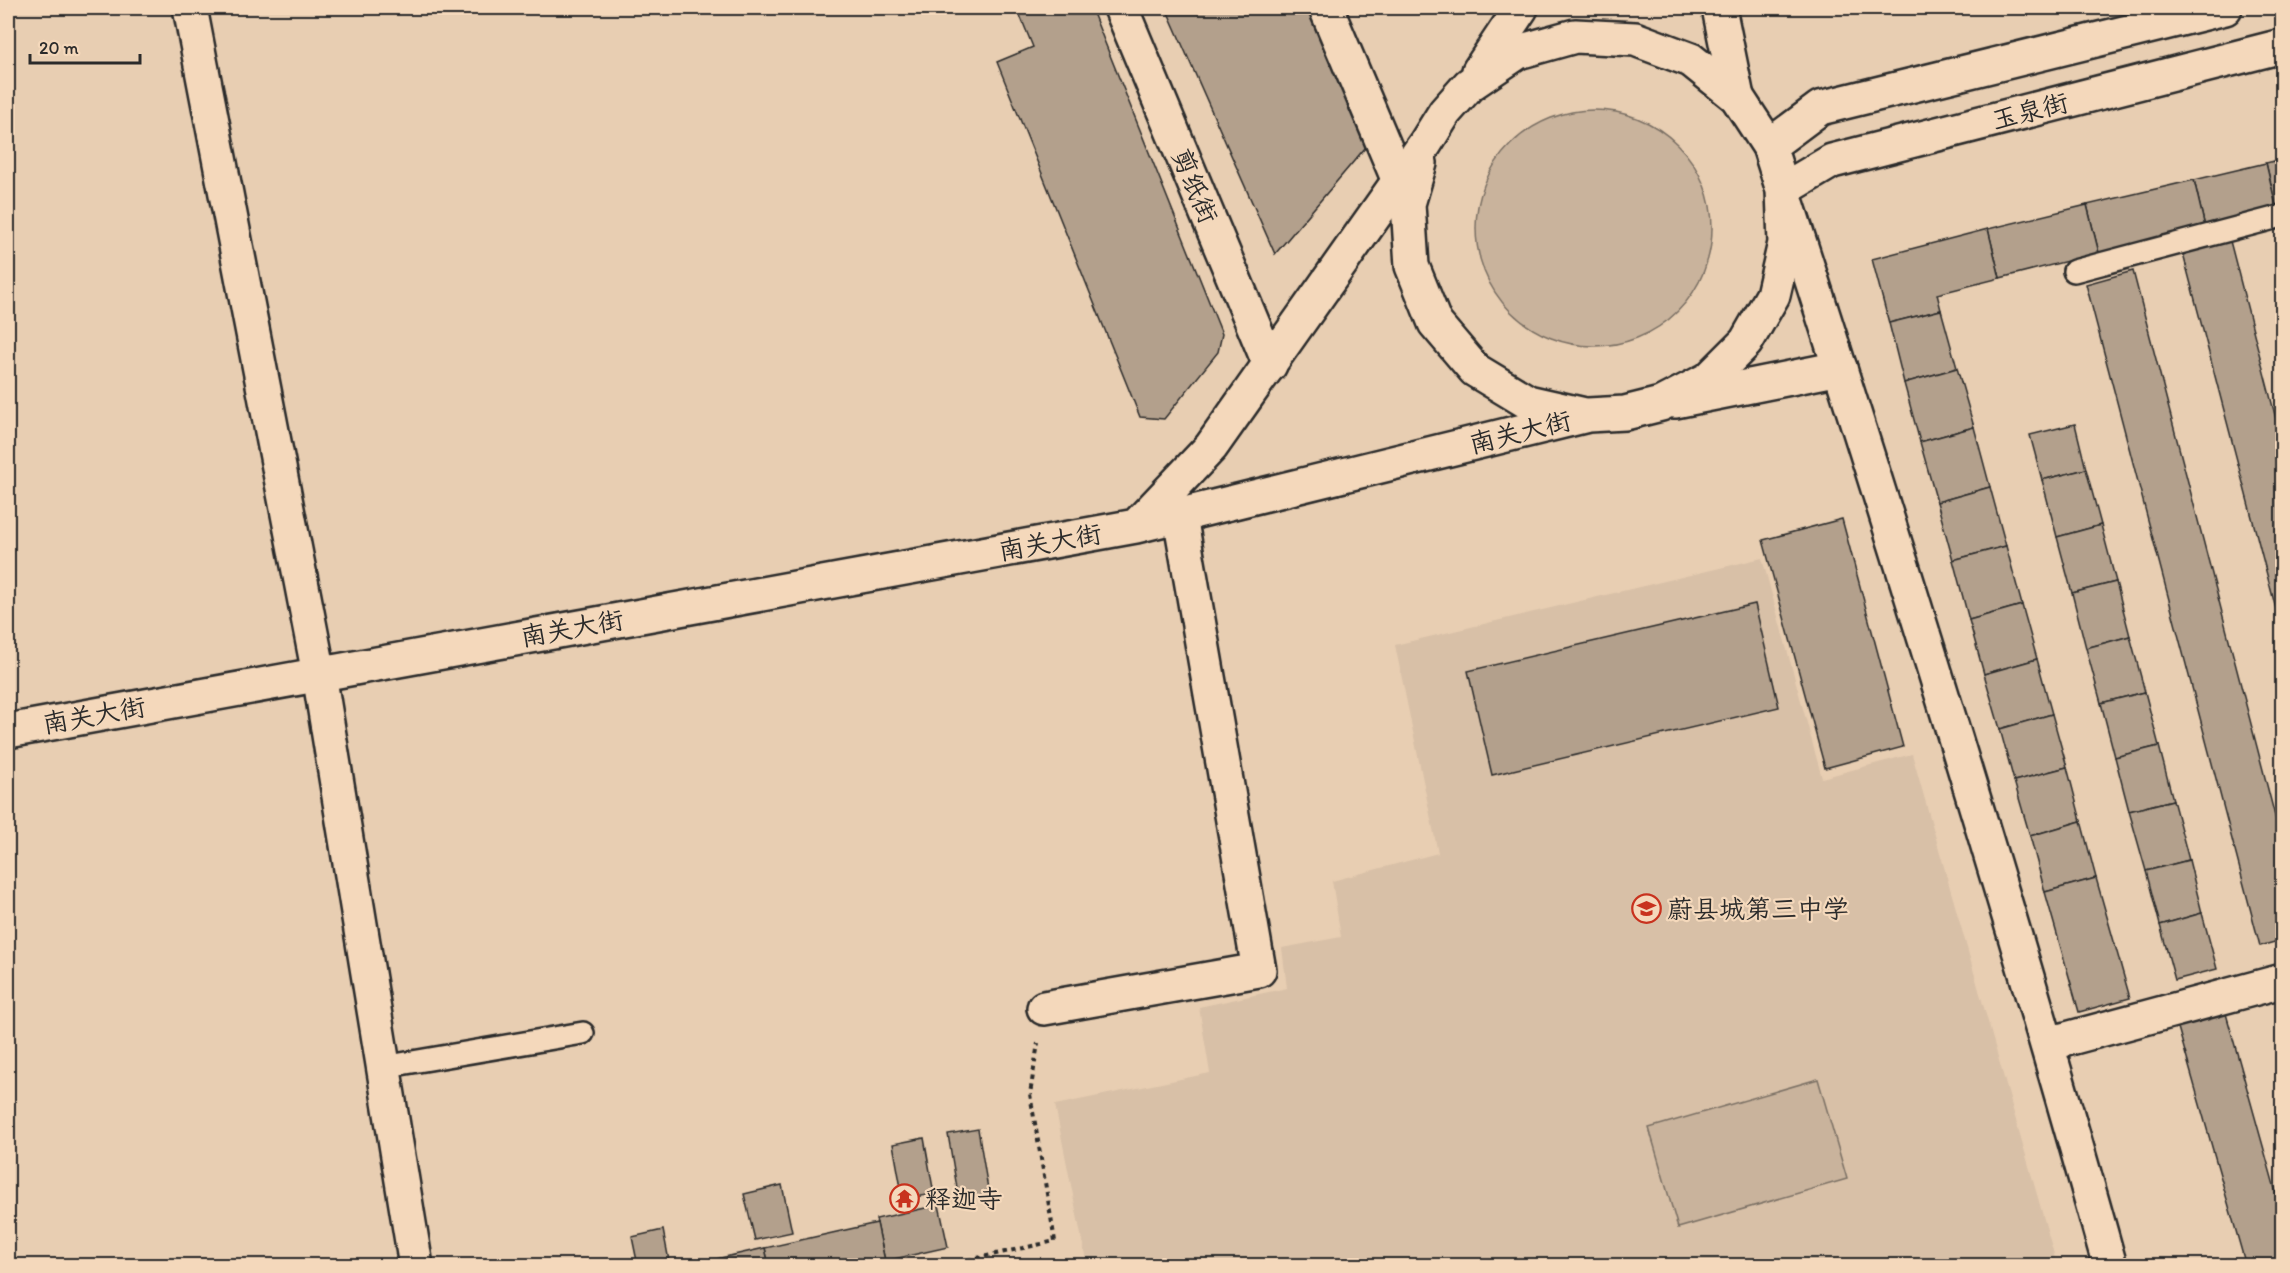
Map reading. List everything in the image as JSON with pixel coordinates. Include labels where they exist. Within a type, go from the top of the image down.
[{"type":"main road","points":[[190,8],[319,674],[416,1266]]},
{"type":"main road","name":"剪纸街","points":[[1121,8],[1270,365]]},
{"type":"main road","points":[[1326,8],[1399,181]]},
{"type":"main road","points":[[1469,85],[1521,8]]},
{"type":"main road","points":[[1719,8],[1737,98]]},
{"type":"main road","name":"玉泉街","points":[[1769,146],[1820,108],[2225,8]]},
{"type":"main road","name":"南关大街","points":[[8,730],[1136,526],[1588,416],[1625,413],[1661,404],[1708,379],[1746,342],[1773,296],[1785,243],[1782,190],[1769,146],[1737,98],[1690,60],[1635,39],[1575,36],[1518,52],[1469,85],[1444,112],[1425,144],[1211,447],[1136,526]]},
{"type":"main road","name":"玉泉街","points":[[1782,190],[1832,161],[2283,46]]},
{"type":"main road","name":"南关大街","points":[[1425,144],[1408,204],[1412,266],[1435,323],[1475,370],[1484,376],[1528,402],[1588,416]]},
{"type":"main road","points":[[1782,190],[1840,368],[2048,1044],[2110,1266]]},
{"type":"main road","points":[[1661,404],[1840,368]]},
{"type":"main road","points":[[1044,1008],[1258,970],[1180,516]]},
{"type":"main road","points":[[2048,1044],[2283,981]]},
{"type":"lane","points":[[2074,271],[2283,216]]},
{"type":"lane","points":[[383,1066],[584,1033]]},
{"type":"path","points":[[941,1266],[1055,1240],[1029,1094],[1044,1008]]},
{"type":"shaded area","points":[[1594,110],[1639,119],[1669,137],[1685,153],[1698,173],[1707,194],[1712,228],[1703,273],[1685,303],[1669,319],[1649,332],[1628,341],[1594,346],[1549,337],[1519,319],[1503,303],[1490,283],[1481,262],[1476,228],[1485,183],[1503,153],[1519,137],[1539,124],[1560,115]]},
{"type":"shaded area","name":"蔚县城第三中学","points":[[1762,558],[1822,778],[1912,754],[2057,1265],[1087,1265],[1055,1105],[1210,1073],[1199,1007],[1287,988],[1282,948],[1341,937],[1332,881],[1438,853],[1395,645]]},
{"type":"shaded area","points":[[1818,1079],[1847,1179],[1678,1228],[1649,1128]]},
{"type":"building","points":[[1017,8],[1091,8],[1222,334],[1218,352],[1164,419],[1140,417],[997,62],[1033,47]]},
{"type":"building","points":[[1166,8],[1313,8],[1371,141],[1275,254]]},
{"type":"building","points":[[2282,159],[2282,209],[2277,210],[2266,163]]},
{"type":"building","points":[[2266,163],[2277,210],[2205,227],[2194,180]]},
{"type":"building","points":[[2194,180],[2205,227],[2099,253],[2087,205]]},
{"type":"building","points":[[2087,205],[2099,253],[2000,278],[1988,229]]},
{"type":"building","points":[[1988,229],[2000,278],[1937,294],[1941,310],[1889,323],[1872,259]]},
{"type":"building","points":[[2230,241],[2282,442],[2282,632],[2183,254]]},
{"type":"building","points":[[2133,271],[2282,843],[2282,940],[2260,946],[2086,284]]},
{"type":"building","points":[[1941,310],[1957,368],[1904,383],[1889,323]]},
{"type":"building","points":[[1957,368],[1974,427],[1920,442],[1904,383]]},
{"type":"building","points":[[2075,424],[2086,469],[2042,480],[2030,435]]},
{"type":"building","points":[[1974,427],[1990,487],[1937,502],[1920,442]]},
{"type":"building","points":[[2086,469],[2101,525],[2057,537],[2042,480]]},
{"type":"building","points":[[1990,487],[2006,546],[1953,560],[1937,502]]},
{"type":"building","points":[[1842,519],[1903,747],[1825,768],[1763,540]]},
{"type":"building","points":[[2101,525],[2116,582],[2072,593],[2057,537]]},
{"type":"building","points":[[2006,546],[2022,605],[1969,620],[1953,560]]},
{"type":"building","points":[[2116,582],[2130,636],[2086,648],[2072,593]]},
{"type":"building","points":[[1755,604],[1779,707],[1492,775],[1468,671]]},
{"type":"building","points":[[2022,605],[2037,659],[1984,674],[1969,620]]},
{"type":"building","points":[[2130,636],[2145,692],[2101,703],[2086,648]]},
{"type":"building","points":[[2037,659],[2052,714],[2000,729],[1984,674]]},
{"type":"building","points":[[2145,692],[2159,746],[2115,757],[2101,703]]},
{"type":"building","points":[[2052,714],[2067,767],[2014,781],[2000,729]]},
{"type":"building","points":[[2159,746],[2173,800],[2129,811],[2115,757]]},
{"type":"building","points":[[2067,767],[2081,821],[2030,836],[2014,781]]},
{"type":"building","points":[[2173,800],[2189,860],[2146,871],[2129,811]]},
{"type":"building","points":[[2081,821],[2096,878],[2045,892],[2030,836]]},
{"type":"building","points":[[2189,860],[2202,913],[2160,925],[2146,871]]},
{"type":"building","points":[[2096,878],[2130,998],[2079,1012],[2045,892]]},
{"type":"building","points":[[2202,913],[2217,969],[2175,980],[2160,925]]},
{"type":"building","points":[[2225,1010],[2282,1214],[2282,1266],[2246,1266],[2177,1024]]},
{"type":"building","points":[[978,1129],[989,1195],[959,1200],[948,1134]]},
{"type":"building","points":[[924,1138],[934,1194],[903,1199],[893,1144]]},
{"type":"building","points":[[782,1185],[792,1232],[755,1240],[744,1194]]},
{"type":"building","points":[[939,1205],[948,1247],[885,1261],[876,1219]]},
{"type":"building","points":[[877,1223],[885,1261],[864,1266],[769,1266],[765,1248]]},
{"type":"building","points":[[663,1230],[670,1266],[638,1266],[632,1237]]},
{"type":"building","points":[[765,1248],[769,1266],[709,1266],[707,1261]]},
{"type":"place","name":"蔚县城第三中学","points":[[1646,909]]},
{"type":"place","name":"释迦寺","points":[[904,1199]]}]
